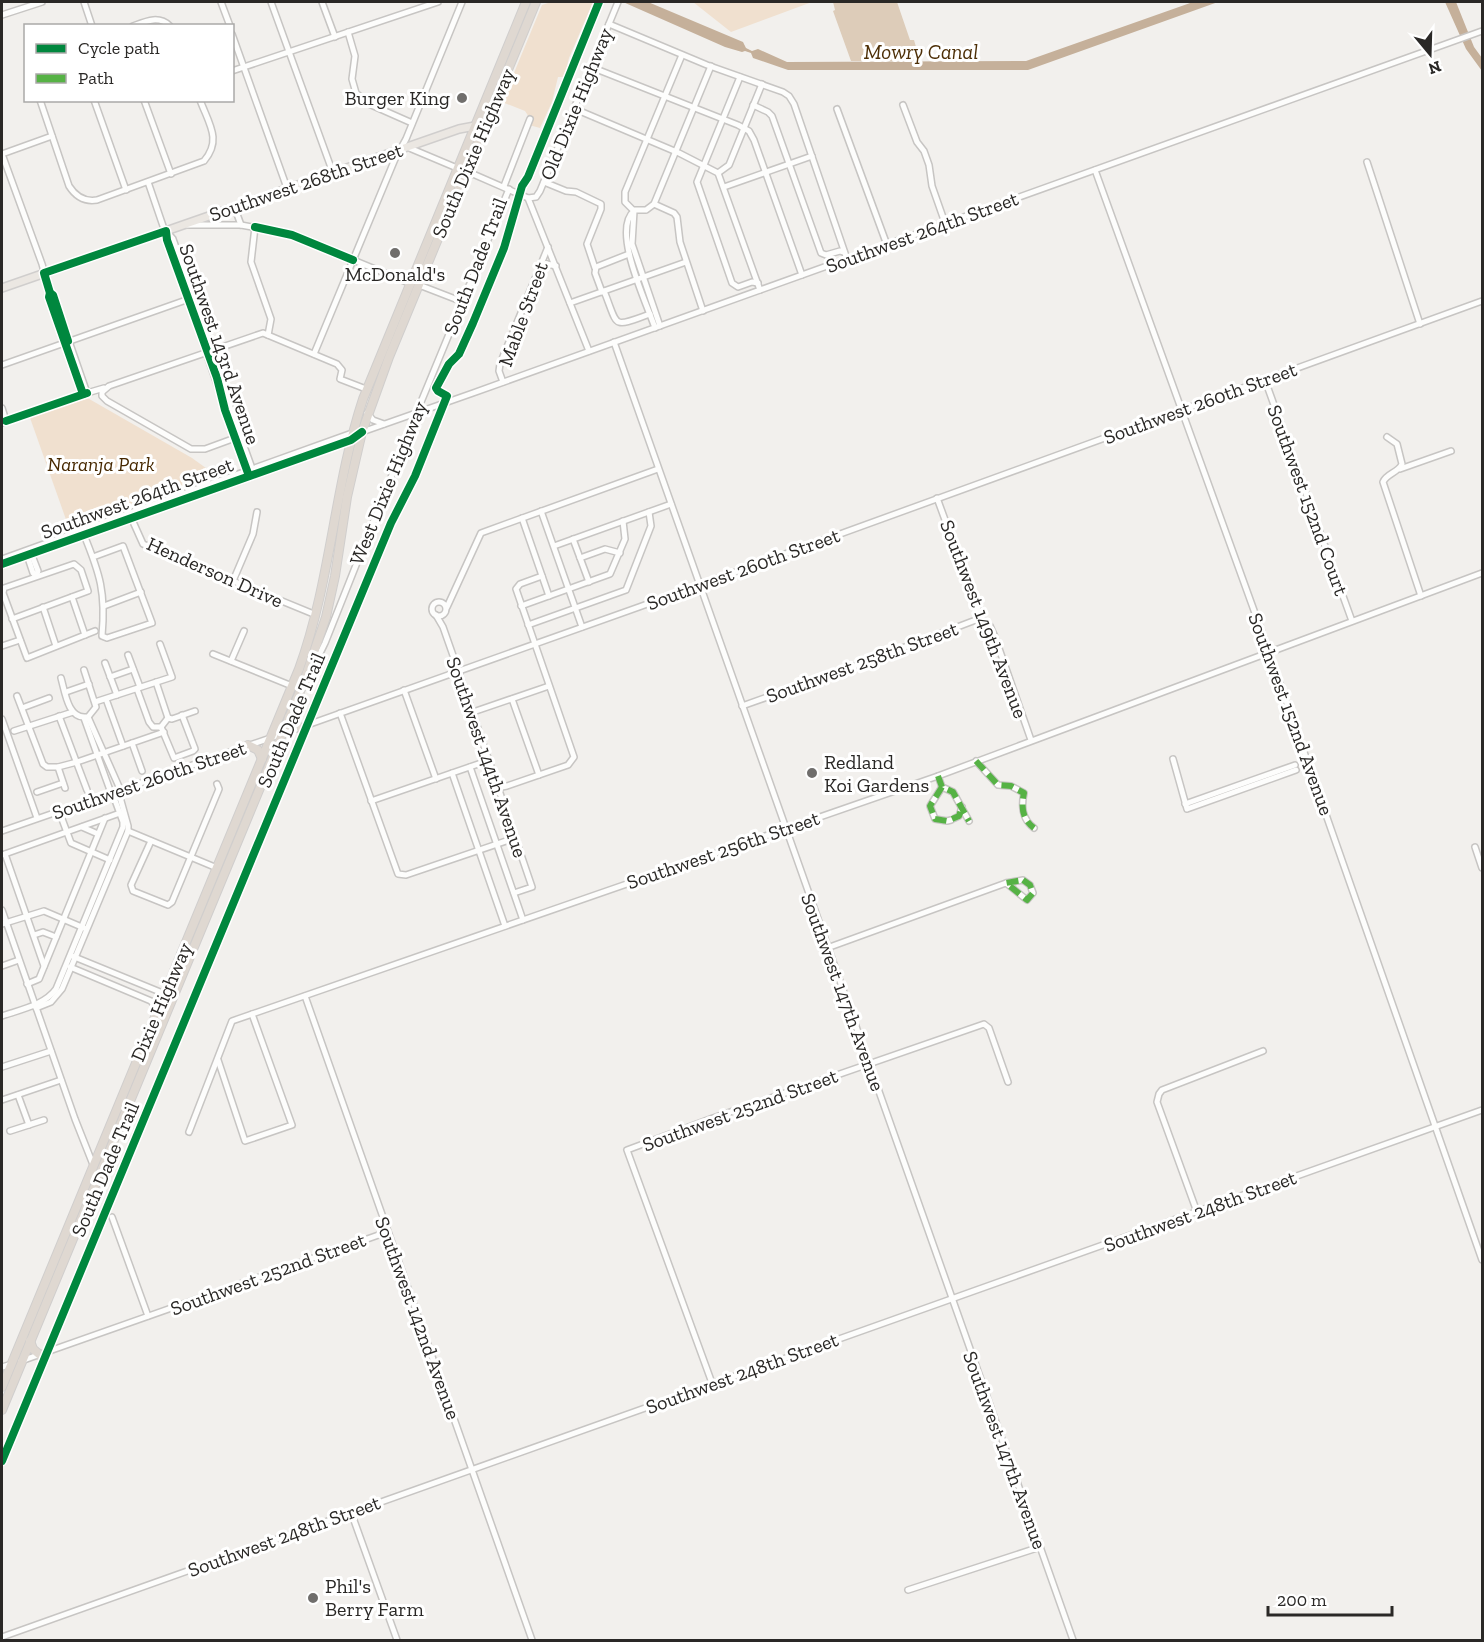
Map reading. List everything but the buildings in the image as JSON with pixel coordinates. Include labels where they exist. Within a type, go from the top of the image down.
[{"type":"highway","points":[[523,34],[521,28],[527,2]]},
{"type":"highway","name":"South Dixie Highway","points":[[316,615],[351,437],[366,389],[527,2]]},
{"type":"highway","name":"South Dixie Highway","points":[[303,684],[326,617],[350,486],[368,413],[397,337],[536,2]]},
{"type":"highway","points":[[466,171],[465,162],[476,135],[475,126],[489,115],[487,107],[499,76],[498,69]]},
{"type":"highway","points":[[419,285],[417,278],[428,250],[429,237]]},
{"type":"highway","points":[[397,337],[399,321],[411,290],[409,282]]},
{"type":"highway","points":[[316,615],[326,617]]},
{"type":"highway","name":"Dixie Highway","points":[[2,1387],[271,738],[292,686],[316,615]]},
{"type":"highway","name":"Dixie Highway","points":[[2,1410],[303,684]]},
{"type":"highway","points":[[289,717],[295,725],[301,728]]},
{"type":"highway","points":[[248,745],[258,750],[262,759]]},
{"type":"highway","points":[[30,1341],[33,1349],[40,1355]]},
{"type":"main road","name":"Southwest 268th Street","points":[[2,288],[333,172],[459,129],[475,126]]},
{"type":"street","points":[[2,15],[42,2]]},
{"type":"street","points":[[84,2],[91,24]]},
{"type":"street","points":[[221,2],[229,24]]},
{"type":"street","points":[[272,2],[333,172]]},
{"type":"street","points":[[322,2],[335,37]]},
{"type":"street","points":[[234,70],[438,2]]},
{"type":"street","points":[[456,2],[459,9]]},
{"type":"street","points":[[314,354],[353,260],[404,148],[462,2]]},
{"type":"street","name":"Old Dixie Highway","points":[[528,198],[537,196],[544,182],[618,2]]},
{"type":"street","points":[[138,24],[161,19],[167,24]]},
{"type":"street","points":[[609,24],[682,55],[786,93],[792,100],[847,259]]},
{"type":"street","name":"Southwest 264th Street","points":[[2,559],[130,516],[1482,31]]},
{"type":"street","points":[[348,32],[355,56],[352,79],[356,93],[369,104],[412,123]]},
{"type":"street","points":[[234,40],[288,188]]},
{"type":"street","points":[[658,327],[650,314],[632,241],[634,211],[625,202],[624,194],[682,55]]},
{"type":"street","points":[[658,327],[629,254],[626,226],[629,214],[646,210],[654,204],[711,66]]},
{"type":"street","points":[[591,67],[749,131],[802,275]]},
{"type":"street","points":[[740,77],[698,178],[698,184],[732,284],[738,287],[752,282],[758,283]]},
{"type":"street","points":[[718,173],[729,165],[762,84]]},
{"type":"street","points":[[41,102],[69,186],[77,196],[90,201],[200,164],[212,151],[214,144],[201,102]]},
{"type":"street","points":[[95,102],[126,190]]},
{"type":"street","points":[[145,102],[171,174]]},
{"type":"street","points":[[753,105],[772,116],[821,253],[826,255],[838,251],[844,252]]},
{"type":"street","points":[[903,105],[917,142],[929,165],[932,186],[945,223]]},
{"type":"street","points":[[574,109],[647,139],[718,173],[760,290]]},
{"type":"street","points":[[837,109],[887,244]]},
{"type":"street","name":"West Dixie Highway","points":[[303,684],[315,667],[463,302],[530,119]]},
{"type":"street","points":[[52,136],[2,154],[50,293],[53,295],[66,342],[85,394]]},
{"type":"street","points":[[404,148],[457,168]]},
{"type":"street","points":[[724,187],[812,156]]},
{"type":"street","points":[[1367,162],[1420,324]]},
{"type":"street","name":"Southwest 152nd Avenue","points":[[1095,170],[1269,652],[1482,1260]]},
{"type":"street","points":[[466,171],[528,198],[589,351]]},
{"type":"street","name":"Southwest 143rd Avenue","points":[[148,182],[166,231],[172,238],[250,473]]},
{"type":"street","points":[[544,182],[566,191],[576,192],[601,204],[602,209],[587,244],[595,268],[594,273],[618,323],[650,314]]},
{"type":"street","points":[[654,204],[677,216],[683,253],[703,311]]},
{"type":"street","points":[[234,206],[241,225]]},
{"type":"street","points":[[180,225],[255,226],[292,235],[409,282]]},
{"type":"street","points":[[255,226],[251,262],[271,319],[268,335]]},
{"type":"street","name":"Mable Street","points":[[503,382],[499,371],[500,364],[548,247]]},
{"type":"street","points":[[595,268],[629,254]]},
{"type":"street","points":[[570,303],[686,262]]},
{"type":"street","points":[[539,267],[547,264],[556,266]]},
{"type":"street","points":[[419,285],[463,302]]},
{"type":"street","points":[[2,365],[191,299]]},
{"type":"street","name":"Southwest 260th Street","points":[[2,831],[301,728],[1482,302]]},
{"type":"street","points":[[2,408],[4,422],[85,394],[104,390],[257,334],[268,335],[340,366],[342,373],[340,379],[366,389]]},
{"type":"street","name":"Southwest 147th Avenue","points":[[614,342],[1073,1641]]},
{"type":"street","name":"Southwest 143rd Avenue","points":[[210,351],[235,438],[250,473]]},
{"type":"street","name":"Southwest 152nd Court","points":[[1265,380],[1352,621]]},
{"type":"street","points":[[104,390],[103,397],[107,401],[195,450],[205,449],[235,438]]},
{"type":"street","points":[[368,413],[373,420],[386,424]]},
{"type":"street","points":[[1387,437],[1397,444],[1400,451],[1402,464],[1400,470]]},
{"type":"street","points":[[1421,596],[1383,482],[1385,477],[1400,470],[1451,451]]},
{"type":"street","name":"Southwest 144th Avenue","points":[[443,627],[452,594],[480,534],[658,469]]},
{"type":"street","name":"Southwest 149th Avenue","points":[[938,498],[981,618],[990,626],[995,638],[1031,740]]},
{"type":"street","points":[[554,546],[671,504]]},
{"type":"street","points":[[542,511],[582,627]]},
{"type":"street","points":[[233,581],[253,534],[257,512]]},
{"type":"street","points":[[528,625],[627,588],[651,526],[649,512]]},
{"type":"street","name":"Southwest 264th Street","points":[[2,564],[130,516]]},
{"type":"street","name":"Henderson Drive","points":[[130,516],[143,544],[316,615]]},
{"type":"street","points":[[522,518],[549,596]]},
{"type":"street","points":[[521,606],[610,574],[626,537],[623,521]]},
{"type":"street","points":[[85,534],[102,587],[105,606],[102,636],[107,638],[152,623],[123,546],[93,556]]},
{"type":"street","points":[[573,539],[588,582]]},
{"type":"street","points":[[580,558],[607,549],[620,553]]},
{"type":"street","points":[[29,554],[36,576]]},
{"type":"street","points":[[12,619],[88,591],[81,570],[74,564],[4,588],[3,593],[12,619],[27,658],[95,631]]},
{"type":"street","name":"Southwest 256th Street","points":[[218,1060],[232,1022],[252,1014],[938,776],[1482,573]]},
{"type":"street","points":[[498,784],[502,787],[507,786],[568,765],[574,758],[516,591],[517,586],[542,576]]},
{"type":"street","points":[[105,606],[141,592]]},
{"type":"street","name":"Southwest 144th Avenue","points":[[441,602],[452,594]]},
{"type":"street","points":[[72,597],[85,635]]},
{"type":"street","points":[[441,602],[446,610],[442,615],[435,615],[433,605],[441,602]]},
{"type":"street","points":[[42,608],[56,646]]},
{"type":"street","points":[[326,617],[337,612]]},
{"type":"street","name":"Southwest 144th Avenue","points":[[435,615],[443,627],[459,671],[532,887],[514,893]]},
{"type":"street","name":"Southwest 258th Street","points":[[742,706],[981,618]]},
{"type":"street","points":[[231,661],[244,631]]},
{"type":"street","points":[[2,646],[20,640]]},
{"type":"street","points":[[95,702],[172,677],[160,644]]},
{"type":"street","points":[[213,654],[292,686]]},
{"type":"street","points":[[128,655],[151,725],[163,730]]},
{"type":"street","points":[[105,663],[117,695]]},
{"type":"street","points":[[110,677],[133,669]]},
{"type":"street","points":[[84,670],[95,702],[95,709],[86,717]]},
{"type":"street","points":[[61,678],[73,712]]},
{"type":"street","points":[[156,682],[168,718],[163,730],[174,758],[195,749],[182,715]]},
{"type":"street","points":[[66,692],[88,684]]},
{"type":"street","points":[[473,712],[549,686]]},
{"type":"street","points":[[404,690],[436,778]]},
{"type":"street","points":[[17,696],[43,764],[47,767],[58,767],[76,762],[163,730]]},
{"type":"street","points":[[22,708],[49,698]]},
{"type":"street","points":[[106,699],[123,746]]},
{"type":"street","points":[[512,699],[539,775]]},
{"type":"street","points":[[168,718],[172,719],[195,711]]},
{"type":"street","points":[[14,731],[73,712],[86,717],[93,736],[112,768],[123,827],[84,928]]},
{"type":"street","points":[[340,713],[396,871],[400,875],[406,875],[514,838]]},
{"type":"street","points":[[59,716],[87,790]]},
{"type":"street","points":[[2,719],[37,819]]},
{"type":"street","points":[[2,1016],[35,1006],[53,994],[68,966],[128,831],[126,818],[115,791],[96,755],[93,736]]},
{"type":"street","points":[[132,743],[142,771]]},
{"type":"street","points":[[1173,759],[1185,804],[1296,768]]},
{"type":"street","points":[[371,801],[490,760]]},
{"type":"street","points":[[976,761],[998,785],[1011,786],[1024,793],[1022,804],[1024,818],[1034,828]]},
{"type":"street","points":[[37,792],[64,785],[58,767]]},
{"type":"street","points":[[470,767],[523,920]]},
{"type":"street","points":[[452,773],[505,926]]},
{"type":"street","points":[[938,776],[942,787],[953,792],[969,821]]},
{"type":"street","points":[[151,841],[131,885],[133,891],[168,905],[172,902],[219,789],[217,784]]},
{"type":"street","points":[[942,787],[930,806],[935,819],[947,821],[953,819],[958,816],[962,807]]},
{"type":"street","points":[[59,811],[71,843],[110,860]]},
{"type":"street","points":[[44,966],[3,854],[120,813]]},
{"type":"street","points":[[27,984],[39,979],[105,818]]},
{"type":"street","points":[[82,826],[98,834]]},
{"type":"street","points":[[128,831],[217,868]]},
{"type":"street","points":[[1475,847],[1482,868]]},
{"type":"street","points":[[827,948],[1006,883],[1023,880],[1030,885],[1033,893],[1027,900],[1006,883]]},
{"type":"street","points":[[2,910],[4,924],[93,1166],[101,1170]]},
{"type":"street","points":[[4,924],[44,911],[84,928]]},
{"type":"street","points":[[34,935],[42,932],[56,937]]},
{"type":"street","points":[[72,956],[165,994]]},
{"type":"street","points":[[2,966],[19,960]]},
{"type":"street","points":[[68,966],[152,1002],[158,1011]]},
{"type":"street","name":"Southwest 142nd Avenue","points":[[305,996],[532,1641]]},
{"type":"street","points":[[218,1060],[245,1141],[292,1125],[252,1014]]},
{"type":"street","name":"Southwest 252nd Street","points":[[711,1383],[627,1150],[984,1024],[989,1028],[1008,1082]]},
{"type":"street","points":[[2,1067],[51,1051]]},
{"type":"street","points":[[1197,1212],[1157,1102],[1159,1094],[1162,1090],[1263,1051]]},
{"type":"street","points":[[189,1132],[218,1060]]},
{"type":"street","points":[[2,1100],[61,1080]]},
{"type":"street","points":[[18,1095],[28,1125]]},
{"type":"street","name":"Southwest 248th Street","points":[[2,1637],[1482,1110]]},
{"type":"street","points":[[10,1131],[44,1120]]},
{"type":"street","points":[[112,1217],[148,1316]]},
{"type":"street","name":"Southwest 252nd Street","points":[[22,1361],[387,1232]]},
{"type":"street","points":[[2,1367],[22,1361]]},
{"type":"street","points":[[351,1512],[397,1641]]},
{"type":"street","points":[[908,1590],[1040,1547]]},
{"type":"green space","points":[[551,2],[593,2],[569,58],[564,77],[558,77],[552,102],[540,128],[529,125],[531,120],[525,111],[502,102],[542,5]]},
{"type":"green space","points":[[693,2],[812,2],[731,32]]},
{"type":"green space","name":"Naranja Park","points":[[84,396],[192,458],[217,476],[69,528],[29,415]]},
{"type":"shaded area","points":[[623,2],[648,2],[743,42],[746,48],[752,51],[758,49],[787,62],[1026,61],[1193,2],[1218,2],[1028,70],[788,70],[753,58],[751,53],[725,47]]},
{"type":"shaded area","points":[[833,2],[897,2],[910,40],[914,40],[920,61],[851,61],[833,11],[835,10]]},
{"type":"shaded area","points":[[1445,2],[1456,2],[1474,47],[1482,58],[1482,71],[1466,49]]},
{"type":"marked path","points":[[976,761],[998,785],[1011,786],[1024,793],[1023,812],[1027,821],[1034,828]]},
{"type":"marked path","points":[[938,776],[942,787],[953,792],[969,821]]},
{"type":"marked path","points":[[942,787],[930,806],[935,819],[947,821],[959,816],[962,807]]},
{"type":"marked path","points":[[1023,880],[1030,885],[1033,893],[1027,900],[1006,883],[1023,880]]},
{"type":"cycle path","name":"South Dade Trail","points":[[2,1461],[391,523],[415,476],[447,396],[436,388],[449,364],[459,354],[473,323],[504,248],[522,186],[528,177],[599,2]]},
{"type":"cycle path","points":[[255,227],[292,235],[353,260]]},
{"type":"cycle path","points":[[50,293],[44,273],[166,231],[167,240],[217,378],[225,410],[249,476]]},
{"type":"cycle path","points":[[68,341],[53,295],[50,293],[49,297],[83,394]]},
{"type":"cycle path","points":[[6,421],[87,393]]},
{"type":"cycle path","points":[[2,564],[351,440],[362,432]]},
{"type":"place","name":"Burger King","points":[[462,98]]},
{"type":"place","name":"McDonald's","points":[[395,253]]},
{"type":"place","name":"Redland Koi Gardens","points":[[812,773]]},
{"type":"place","name":"Phil's Berry Farm","points":[[313,1598]]},
{"type":"water label","name":"Mowry Canal","points":[[921,51]]}]
